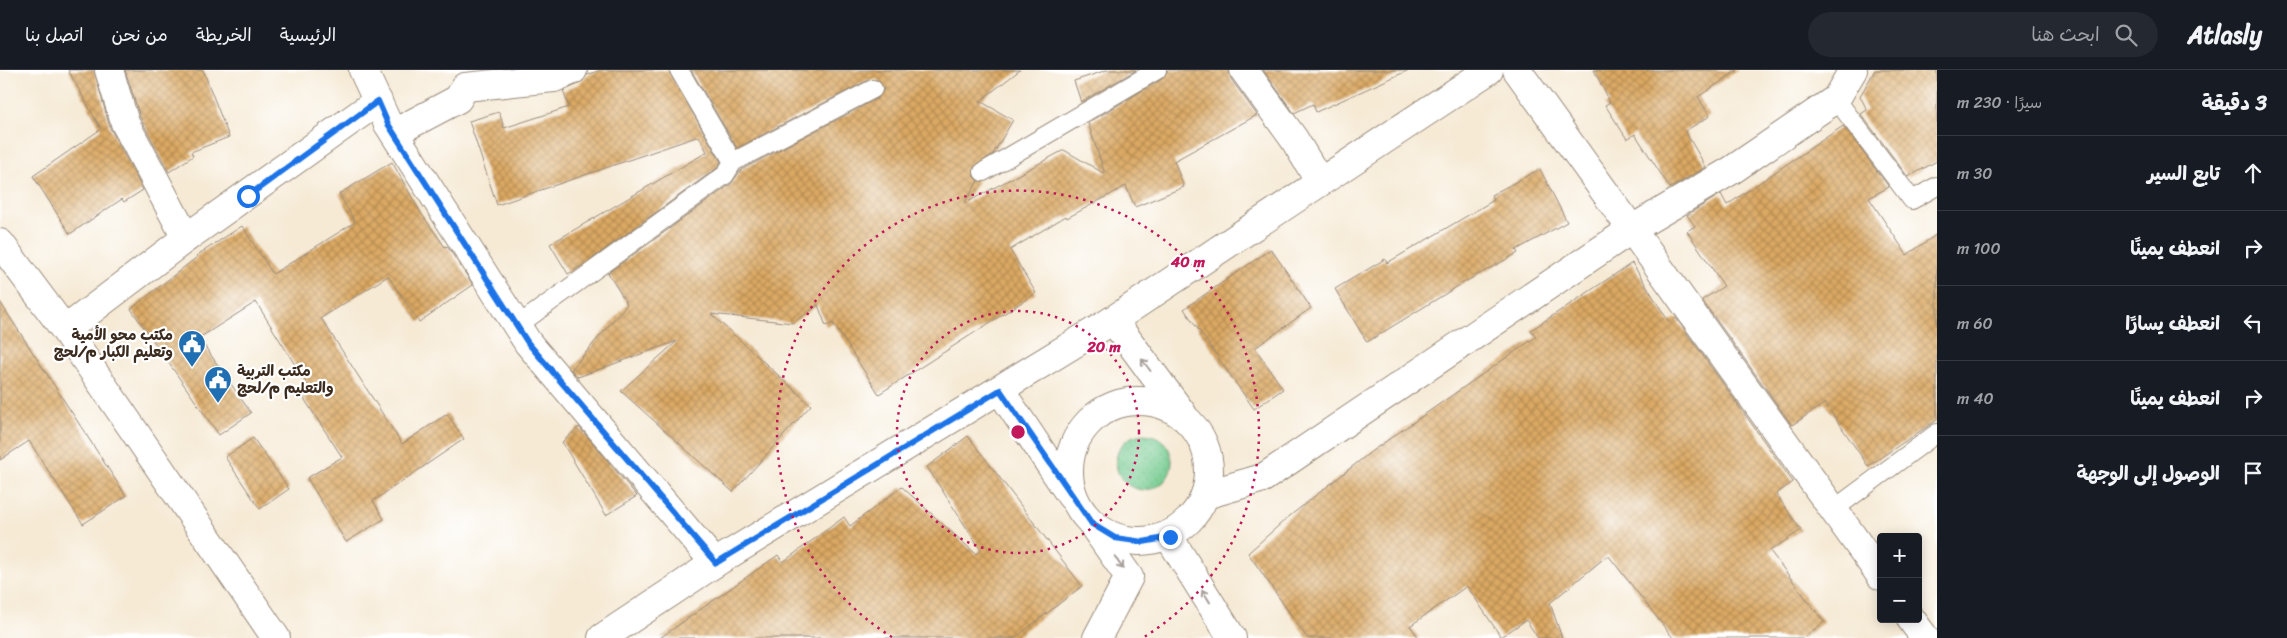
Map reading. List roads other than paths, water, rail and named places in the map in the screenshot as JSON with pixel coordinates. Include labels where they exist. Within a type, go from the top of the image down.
[{"type":"street","points":[[109,70],[125,123],[186,238]]},
{"type":"street","points":[[363,70],[394,134],[528,343],[716,563]]},
{"type":"street","points":[[394,134],[458,99],[465,87],[554,78],[573,70]]},
{"type":"street","points":[[1244,70],[1294,140],[1320,182]]},
{"type":"street","points":[[602,638],[716,563],[1113,320],[1489,70]]},
{"type":"street","points":[[1517,70],[1877,570]]},
{"type":"street","points":[[1205,495],[1263,478],[1632,229],[1732,170],[1836,99],[1854,70]]},
{"type":"street","points":[[65,330],[186,238],[378,101]]},
{"type":"street","points":[[3,254],[65,330],[276,638]]},
{"type":"street","points":[[1092,524],[1115,538],[1143,542],[1170,537],[1191,518],[1205,495],[1210,467],[1203,441],[1113,320]]},
{"type":"street","points":[[1000,390],[1075,502],[1129,577],[1098,638]]},
{"type":"street","points":[[1075,502],[1069,475],[1072,447],[1086,423],[1108,407],[1135,400],[1162,404],[1186,418]]},
{"type":"street","points":[[1170,537],[1232,638]]},
{"type":"street","points":[[1914,623],[1925,638]]},
{"type":"lane","points":[[679,70],[733,162]]},
{"type":"lane","points":[[983,172],[1157,70]]},
{"type":"lane","points":[[517,326],[725,174],[733,162],[873,89]]},
{"type":"lane","points":[[1836,99],[1912,200],[1937,186]]},
{"type":"lane","points":[[1833,510],[1937,434]]},
{"type":"place","name":"مكتب محو الأمية وتعليم الكبار م/لحج","points":[[192,368]]},
{"type":"place","name":"مكتب التربية والتعليم م/لحج","points":[[218,404]]}]
